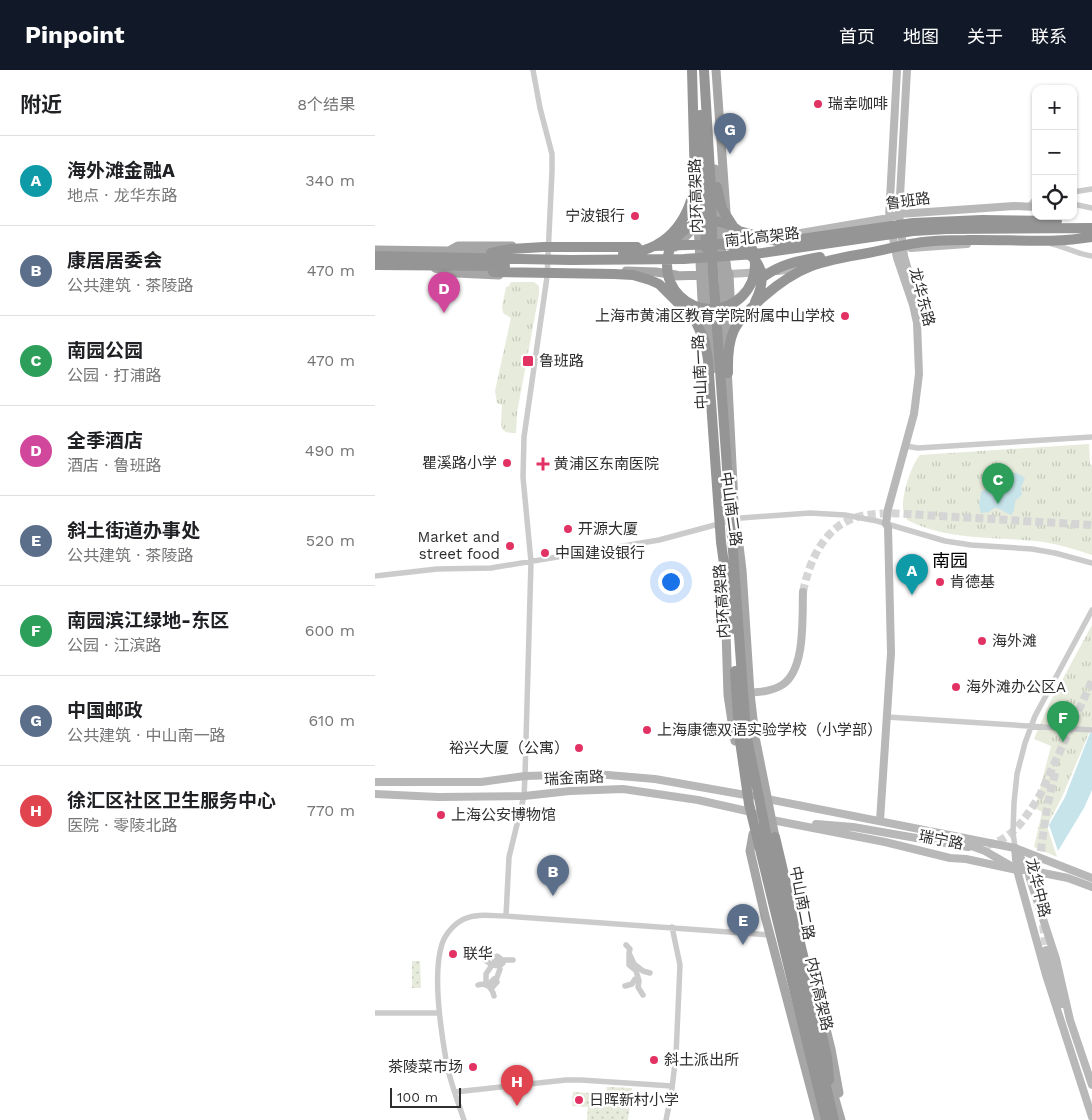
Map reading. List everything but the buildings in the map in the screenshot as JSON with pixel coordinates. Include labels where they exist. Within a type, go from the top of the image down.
[{"type":"highway","points":[[686,228],[695,184],[695,70]]},
{"type":"highway","name":"内环高架路","points":[[695,70],[739,734],[749,804],[824,1115],[834,1120]]},
{"type":"highway","points":[[707,70],[717,191],[724,214],[751,246],[754,260],[751,281],[744,293]]},
{"type":"highway","name":"内环高架路","points":[[707,70],[713,272],[746,732],[824,1115]]},
{"type":"highway","points":[[658,245],[680,223],[691,202]]},
{"type":"highway","points":[[733,629],[721,542],[708,360],[699,326],[668,275],[669,249],[676,238],[686,228],[698,222],[712,220],[780,242],[942,221],[1029,220],[1076,222],[1092,226]]},
{"type":"highway","name":"南北高架路","points":[[375,266],[433,263],[684,259],[764,253],[913,231],[947,228],[1092,226]]},
{"type":"highway","name":"南北高架路","points":[[375,256],[433,263],[631,267],[685,266],[755,260],[913,238],[971,234],[1092,235]]},
{"type":"highway","points":[[433,263],[507,272],[624,274],[644,277],[678,294],[698,307],[713,308],[735,302],[765,274],[790,262],[918,243],[965,240],[1073,240],[1092,235]]},
{"type":"highway","points":[[491,254],[618,255],[641,252],[676,238]]},
{"type":"highway","points":[[733,542],[736,504],[728,345],[735,326],[752,306],[789,276],[807,266],[833,259],[918,243]]},
{"type":"highway","points":[[433,263],[511,249],[544,247],[615,248],[731,245],[753,256],[761,272],[762,281],[760,289],[752,306]]},
{"type":"highway","points":[[659,284],[690,314]]},
{"type":"highway","points":[[753,836],[757,864],[803,1046],[824,1115]]},
{"type":"highway","points":[[775,837],[827,1057],[824,1115]]},
{"type":"main road","points":[[688,70],[700,244]]},
{"type":"main road","points":[[695,70],[703,230],[700,244]]},
{"type":"main road","name":"中山南二路","points":[[707,70],[722,244],[727,270],[725,274],[725,325],[738,519],[743,548],[742,570],[750,693],[755,737],[800,960],[822,1053],[843,1120]]},
{"type":"main road","points":[[433,263],[456,273],[547,273],[657,278],[690,275],[704,270],[717,256],[727,226],[716,70]]},
{"type":"main road","name":"龙华东路","points":[[879,821],[891,653],[889,510],[908,447],[918,390],[919,342],[913,305],[889,218],[897,70]]},
{"type":"main road","name":"龙华东路","points":[[899,250],[899,214],[907,70]]},
{"type":"main road","points":[[645,249],[661,241],[689,210],[695,197],[696,187]]},
{"type":"main road","name":"鲁班路","points":[[375,250],[449,251],[459,253],[548,248],[593,252],[673,248],[700,244],[722,244],[795,234],[889,218],[899,214],[1032,206]]},
{"type":"main road","points":[[673,248],[691,232],[698,216]]},
{"type":"main road","points":[[704,270],[725,274],[785,270],[899,250],[968,244],[1034,245],[1048,242],[1050,220]]},
{"type":"main road","name":"中山南二路","points":[[700,244],[704,270],[702,290],[707,399],[716,513],[723,522],[728,695],[747,812],[804,1021],[824,1115]]},
{"type":"main road","name":"中山南一路","points":[[704,270],[711,320],[723,522]]},
{"type":"main road","name":"中山南二路","points":[[725,274],[730,296],[738,519]]},
{"type":"main road","points":[[702,290],[711,320]]},
{"type":"main road","points":[[725,325],[730,296]]},
{"type":"main road","points":[[728,695],[776,688],[785,684],[794,673],[799,660],[803,592]]},
{"type":"main road","name":"瑞金南路","points":[[375,782],[481,782],[525,776],[596,774],[655,779],[879,821]]},
{"type":"main road","name":"瑞金南路","points":[[375,794],[438,797],[523,796],[570,791],[623,789],[698,800],[784,822]]},
{"type":"main road","points":[[879,821],[1015,848],[1092,878]]},
{"type":"main road","points":[[879,821],[886,827],[966,844],[1017,870]]},
{"type":"main road","points":[[784,822],[853,827],[968,847]]},
{"type":"main road","name":"瑞宁路","points":[[784,822],[885,842],[950,858],[966,859],[1068,878],[1092,887]]},
{"type":"main road","name":"中山南二路","points":[[753,836],[750,850],[770,935],[824,1115]]},
{"type":"main road","name":"中山南二路","points":[[775,837],[790,885],[819,999],[843,1120]]},
{"type":"main road","name":"龙华中路","points":[[1015,848],[1017,870],[1046,975],[1092,1119]]},
{"type":"main road","name":"龙华中路","points":[[1015,848],[1028,870],[1056,959],[1070,1020],[1092,1085]]},
{"type":"main road","points":[[966,859],[989,857],[1000,860]]},
{"type":"main road","points":[[1046,950],[1065,1016],[1080,1047]]},
{"type":"street","points":[[506,916],[511,842],[523,796],[525,776],[531,562],[523,477],[524,437],[547,273],[552,154],[540,108],[533,70]]},
{"type":"street","points":[[1077,191],[1092,189]]},
{"type":"street","points":[[1077,205],[1092,208]]},
{"type":"street","points":[[1048,242],[1092,235]]},
{"type":"street","points":[[1048,242],[1064,246],[1079,254],[1092,256]]},
{"type":"street","points":[[908,447],[1092,437]]},
{"type":"street","points":[[375,576],[437,569],[491,568],[659,540],[738,519],[823,513],[845,514],[958,544],[1032,549],[1092,563]]},
{"type":"street","points":[[1015,848],[1013,818],[1015,789],[1020,760],[1031,726],[1092,610]]},
{"type":"street","points":[[887,717],[1092,730]]},
{"type":"street","points":[[464,1120],[447,1066],[439,1013],[438,961],[442,942],[451,928],[463,919],[474,915],[506,916],[770,935]]},
{"type":"street","points":[[666,1120],[673,1086],[676,1055],[680,965],[672,927]]},
{"type":"street","points":[[626,945],[630,949],[628,963],[649,973]]},
{"type":"street","points":[[485,960],[498,963],[513,960]]},
{"type":"street","points":[[486,984],[486,977],[498,963]]},
{"type":"street","points":[[493,996],[494,982],[501,969],[498,963]]},
{"type":"street","points":[[635,967],[639,990],[643,995]]},
{"type":"street","points":[[489,972],[494,982]]},
{"type":"street","points":[[625,986],[632,984],[638,978]]},
{"type":"street","points":[[478,984],[494,982]]},
{"type":"street","points":[[375,1013],[387,1016],[439,1013]]},
{"type":"street","points":[[455,1092],[574,1080],[673,1086]]},
{"type":"green space","points":[[511,282],[534,282],[539,286],[517,413],[516,433],[502,429],[502,405],[497,403],[495,391],[511,318],[503,313],[502,307],[506,287]]},
{"type":"green space","points":[[1089,444],[1090,464],[1092,465],[1092,555],[1064,546],[1043,542],[970,537],[938,531],[907,520],[903,508],[904,496],[910,473],[920,455]]},
{"type":"green space","points":[[1092,625],[1092,726],[1062,797],[1047,826],[1057,857],[1034,847],[1042,812],[1035,808],[1051,746],[1034,739],[1049,704]]},
{"type":"green space","points":[[412,961],[420,961],[421,988],[412,988]]},
{"type":"green space","points":[[607,1087],[632,1088],[628,1120],[587,1120],[588,1107],[572,1106],[573,1092],[606,1094]]},
{"type":"water","points":[[1010,473],[1017,473],[1025,478],[1021,487],[1022,494],[1015,500],[1014,511],[1011,515],[994,508],[989,512],[981,513],[979,505],[981,492],[1004,484]]},
{"type":"water","points":[[1090,733],[1092,733],[1092,790],[1084,808],[1058,851],[1049,825],[1065,797]]},
{"type":"tunnel","points":[[803,592],[809,569],[826,538],[843,523],[858,517],[889,513],[1092,525]]},
{"type":"tunnel","points":[[975,847],[997,842],[1006,837],[1021,823],[1040,795],[1092,681]]},
{"type":"tunnel","points":[[1042,911],[1038,870],[1047,808],[1056,769]]},
{"type":"tunnel","points":[[1043,925],[1046,950]]},
{"type":"place","name":"瑞幸咖啡","points":[[818,104]]},
{"type":"place","name":"中国邮政","points":[[730,154]]},
{"type":"place","name":"宁波银行","points":[[635,216]]},
{"type":"place","name":"全季酒店","points":[[444,313]]},
{"type":"place","name":"上海市黄浦区教育学院附属中山学校","points":[[845,316]]},
{"type":"place","name":"鲁班路","points":[[528,361]]},
{"type":"place","name":"瞿溪路小学","points":[[507,463]]},
{"type":"place","name":"黄浦区东南医院","points":[[543,464]]},
{"type":"place","name":"南园公园","points":[[998,504]]},
{"type":"place","name":"开源大厦","points":[[568,529]]},
{"type":"place","name":"Market and street food","points":[[510,546]]},
{"type":"place","name":"中国建设银行","points":[[545,553]]},
{"type":"place","name":"肯德基","points":[[940,582]]},
{"type":"place","name":"海外滩金融A","points":[[912,595]]},
{"type":"place","name":"海外滩","points":[[982,641]]},
{"type":"place","name":"海外滩办公区A","points":[[956,687]]},
{"type":"place","name":"上海康德双语实验学校（小学部）","points":[[647,730]]},
{"type":"place","name":"南园滨江绿地-东区","points":[[1063,742]]},
{"type":"place","name":"裕兴大厦（公寓）","points":[[579,748]]},
{"type":"place","name":"上海公安博物馆","points":[[441,815]]},
{"type":"place","name":"康居居委会","points":[[553,896]]},
{"type":"place","name":"斜土街道办事处","points":[[743,945]]},
{"type":"place","name":"联华","points":[[453,954]]},
{"type":"place","name":"斜土派出所","points":[[654,1060]]},
{"type":"place","name":"茶陵菜市场","points":[[473,1067]]},
{"type":"place","name":"日晖新村小学","points":[[579,1100]]},
{"type":"place","name":"徐汇区社区卫生服务中心","points":[[517,1106]]},
{"type":"district","name":"南园","points":[[950,560]]}]
